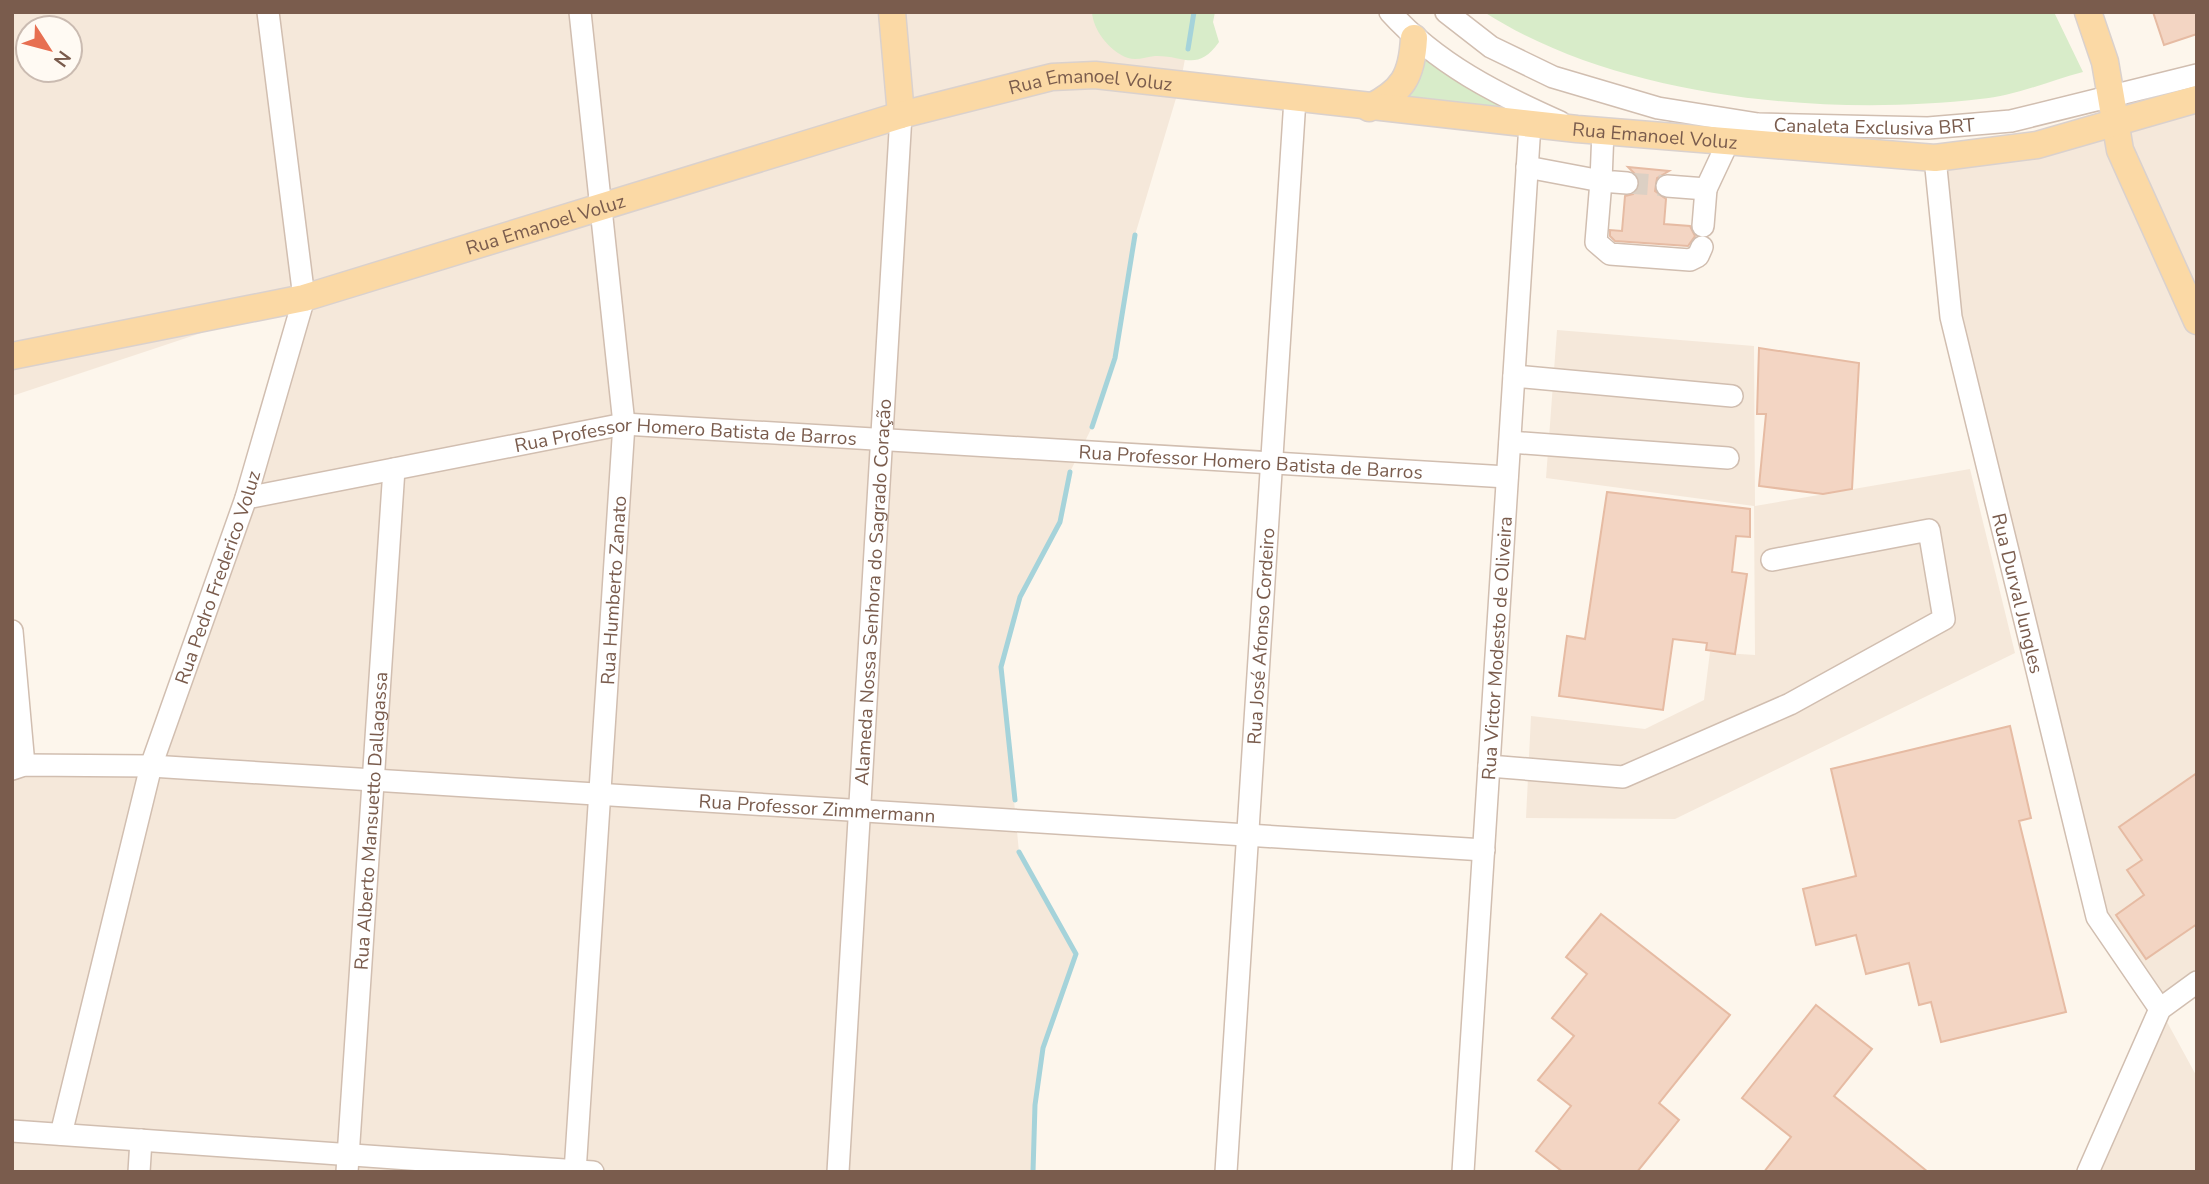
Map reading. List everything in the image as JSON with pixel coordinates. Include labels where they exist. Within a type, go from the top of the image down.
[{"type":"main road","name":"Alameda Nossa Senhora do Sagrado Coração","points":[[892,12],[901,115]]},
{"type":"main road","points":[[2088,12],[2105,62],[2120,150],[2197,321]]},
{"type":"main road","points":[[1369,108],[1390,98],[1405,81],[1413,61],[1414,38]]},
{"type":"main road","name":"Rua Emanoel Voluz","points":[[12,356],[304,298],[901,115],[1052,77],[1095,75],[1369,108],[1590,130],[1935,158],[2037,145],[2197,99]]},
{"type":"street","name":"Rua Pedro Frederico Voluz","points":[[61,1134],[151,766],[246,498],[304,298],[268,12]]},
{"type":"street","name":"Rua Humberto Zanato","points":[[580,12],[624,424],[600,794],[581,1171]]},
{"type":"street","points":[[1390,12],[1414,38],[1466,76],[1590,130],[1601,181],[1596,242],[1610,254],[1690,260],[1698,256],[1703,237],[1706,189],[1729,140]]},
{"type":"street","name":"Canaleta Exclusiva BRT","points":[[1446,12],[1491,47],[1553,77],[1658,108],[1758,124],[1928,128],[2011,121],[2197,75]]},
{"type":"street","name":"Rua José Afonso Cordeiro","points":[[1226,1172],[1295,99]]},
{"type":"street","name":"Alameda Nossa Senhora do Sagrado Coração","points":[[838,1172],[901,115]]},
{"type":"street","name":"Rua Victor Modesto de Oliveira","points":[[1463,1172],[1530,124]]},
{"type":"street","name":"Rua Durval Jungles","points":[[1935,158],[1951,317],[2097,917],[2160,1009]]},
{"type":"street","points":[[1527,167],[1601,181],[1627,183]]},
{"type":"street","points":[[1667,186],[1706,189]]},
{"type":"street","points":[[1514,376],[1732,396]]},
{"type":"street","name":"Rua Professor Homero Batista de Barros","points":[[246,498],[624,424],[1507,477]]},
{"type":"street","points":[[1510,442],[1728,458]]},
{"type":"street","name":"Rua Alberto Mansuetto Dallagassa","points":[[348,1163],[394,469]]},
{"type":"street","points":[[1489,766],[1623,777],[1790,704],[1944,619],[1929,530],[1772,560]]},
{"type":"street","points":[[12,631],[18,767]]},
{"type":"street","name":"Rua Professor Zimmermann","points":[[18,767],[151,766],[1484,850]]},
{"type":"street","points":[[2088,1172],[2160,1009],[2197,982]]},
{"type":"street","points":[[12,1131],[141,1140],[348,1163],[581,1171]]},
{"type":"street","points":[[139,1172],[141,1140]]},
{"type":"shaded area","points":[[12,12],[1194,12],[1180,85],[1135,235],[1115,358],[1092,427],[1070,472],[1060,522],[1020,597],[1001,667],[1019,852],[1076,954],[1043,1048],[1035,1105],[1033,1172],[12,1172],[12,780],[15,768],[151,766],[303,299],[12,396]]},
{"type":"shaded area","points":[[2197,99],[2197,982],[2160,1009],[2097,917],[1951,317],[1935,158]]},
{"type":"shaded area","points":[[1557,330],[1754,346],[1755,506],[1970,469],[2015,653],[1675,819],[1526,818],[1531,716],[1645,729],[1704,700],[1710,652],[1755,655],[1754,506],[1546,478]]},
{"type":"shaded area","points":[[2160,1009],[2197,1077],[2197,1172],[2088,1172]]},
{"type":"green space","points":[[1092,12],[1215,12],[1213,22],[1219,42],[1204,57],[1197,60],[1165,56],[1131,59],[1115,51],[1104,40]]},
{"type":"green space","points":[[1484,12],[2054,12],[2083,72],[2019,92],[1980,99],[1856,105],[1790,102],[1659,82],[1596,64],[1537,41]]},
{"type":"green space","points":[[1421,52],[1512,106],[1509,117],[1403,97]]},
{"type":"building","points":[[2153,12],[2197,12],[2197,34],[2164,45]]},
{"type":"building","points":[[1628,167],[1669,171],[1657,178],[1655,191],[1666,199],[1664,224],[1690,226],[1695,236],[1688,246],[1615,241],[1610,236],[1610,230],[1622,231],[1625,196],[1633,194],[1640,185],[1638,177]]},
{"type":"building","points":[[1759,348],[1859,363],[1852,489],[1823,494],[1759,486],[1766,414],[1757,414]]},
{"type":"building","points":[[1607,492],[1750,509],[1750,537],[1736,536],[1732,572],[1747,574],[1735,654],[1706,650],[1707,643],[1673,639],[1663,710],[1559,696],[1567,636],[1585,639]]},
{"type":"building","points":[[2010,726],[2031,818],[2019,821],[2066,1012],[1941,1042],[1931,1002],[1919,1005],[1909,963],[1866,974],[1856,935],[1816,945],[1803,889],[1856,876],[1831,769]]},
{"type":"building","points":[[2197,773],[2197,924],[2146,959],[2116,915],[2144,895],[2127,870],[2142,860],[2119,827]]},
{"type":"building","points":[[1601,914],[1730,1015],[1659,1103],[1679,1120],[1637,1172],[1563,1172],[1536,1151],[1571,1106],[1538,1080],[1574,1036],[1552,1018],[1587,974],[1566,957]]},
{"type":"building","points":[[1816,1005],[1872,1049],[1834,1096],[1928,1172],[1764,1172],[1791,1137],[1742,1098]]},
{"type":"waterway","points":[[1188,49],[1194,12]]},
{"type":"waterway","points":[[1092,427],[1115,358],[1135,235]]},
{"type":"waterway","points":[[1015,800],[1001,667],[1020,597],[1060,522],[1070,472]]},
{"type":"waterway","points":[[1019,852],[1076,954],[1043,1048],[1035,1105],[1033,1172]]},
{"type":"tunnel","points":[[1627,183],[1667,186]]}]
